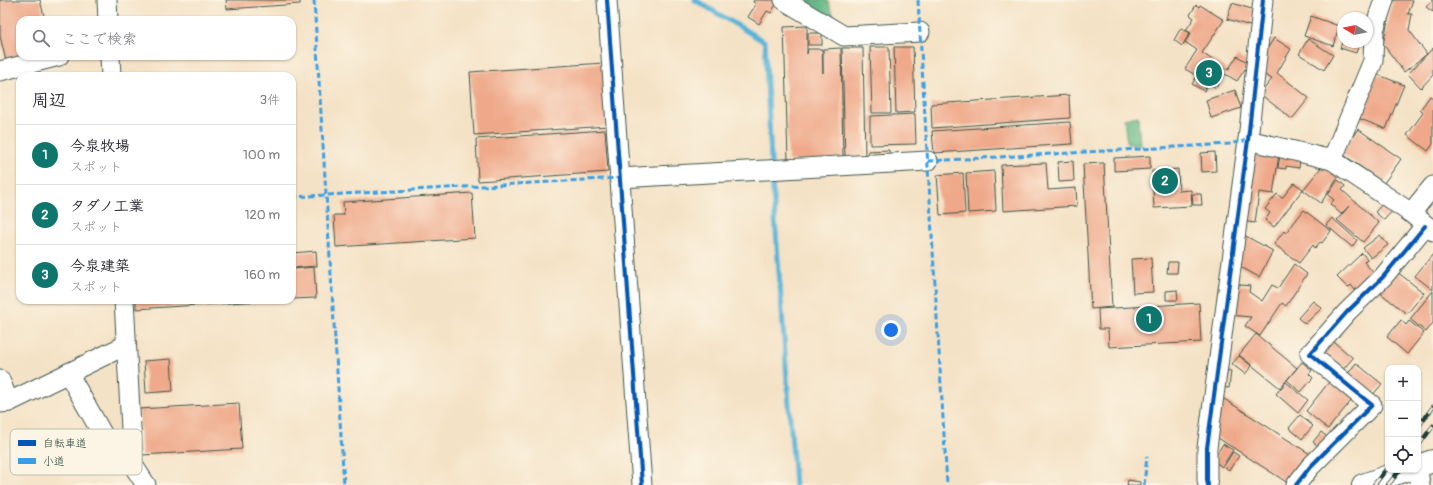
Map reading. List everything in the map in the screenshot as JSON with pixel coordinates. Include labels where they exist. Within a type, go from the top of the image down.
[{"type":"main road","points":[[1421,465],[1433,461]]},
{"type":"main road","points":[[1363,485],[1397,473]]},
{"type":"street","points":[[107,0],[108,16]]},
{"type":"street","points":[[607,0],[642,485]]},
{"type":"street","points":[[784,0],[844,36],[920,32]]},
{"type":"street","points":[[1208,485],[1207,448],[1248,140],[1263,0]]},
{"type":"street","points":[[1332,160],[1373,61],[1374,30],[1384,0]]},
{"type":"street","points":[[0,71],[43,60]]},
{"type":"street","points":[[110,60],[112,72]]},
{"type":"street","points":[[1248,140],[1332,160],[1411,213],[1429,228],[1383,277],[1347,312],[1310,354],[1372,405],[1310,466],[1296,485]]},
{"type":"street","points":[[619,178],[928,161]]},
{"type":"street","points":[[1411,213],[1433,186]]},
{"type":"street","points":[[124,304],[131,429]]},
{"type":"street","points":[[0,380],[5,402],[126,345]]},
{"type":"street","points":[[68,373],[100,429]]},
{"type":"street","points":[[1418,473],[1420,485]]},
{"type":"street","points":[[140,475],[146,485]]},
{"type":"green space","points":[[791,0],[827,0],[840,29]]},
{"type":"green space","points":[[1138,116],[1140,144],[1127,144],[1124,119]]},
{"type":"building","points":[[0,0],[40,0],[44,16],[16,16],[16,60],[25,60],[7,65],[0,36]]},
{"type":"building","points":[[226,0],[300,0],[300,4],[227,9]]},
{"type":"building","points":[[754,0],[778,1],[771,13],[767,11],[759,24],[748,17],[756,4],[753,2]]},
{"type":"building","points":[[1394,0],[1413,0],[1408,14],[1412,14],[1409,30],[1427,54],[1404,72],[1383,44],[1390,10]]},
{"type":"building","points":[[1433,0],[1433,12],[1426,7]]},
{"type":"building","points":[[1232,3],[1255,10],[1250,26],[1227,19]]},
{"type":"building","points":[[1196,5],[1199,7],[1200,5],[1224,20],[1202,53],[1228,70],[1237,56],[1249,63],[1237,81],[1225,74],[1216,88],[1209,83],[1204,91],[1192,84],[1197,76],[1185,69],[1197,50],[1185,42],[1191,33],[1186,30],[1194,18],[1190,15]]},
{"type":"building","points":[[1311,16],[1337,25],[1337,33],[1333,46],[1304,36]]},
{"type":"building","points":[[807,26],[807,54],[808,49],[822,49],[823,73],[823,49],[841,48],[843,158],[788,161],[784,27]]},
{"type":"building","points":[[1181,28],[1190,33],[1182,46],[1174,40]]},
{"type":"building","points":[[808,33],[822,33],[822,45],[808,45]]},
{"type":"building","points":[[1274,38],[1291,49],[1277,73],[1309,98],[1292,119],[1260,94],[1272,79],[1258,71],[1259,62]]},
{"type":"building","points":[[1308,39],[1333,55],[1324,70],[1299,54]]},
{"type":"building","points":[[870,47],[889,47],[891,113],[872,113]]},
{"type":"building","points":[[894,47],[913,47],[915,112],[896,113]]},
{"type":"building","points":[[842,48],[863,48],[865,157],[845,158]]},
{"type":"building","points":[[1340,48],[1358,48],[1356,53]]},
{"type":"building","points":[[1433,48],[1433,75],[1421,88],[1408,74]]},
{"type":"building","points":[[604,63],[608,126],[474,135],[470,72]]},
{"type":"building","points":[[1376,74],[1404,85],[1386,129],[1358,118]]},
{"type":"building","points":[[1235,90],[1241,108],[1211,118],[1206,100]]},
{"type":"building","points":[[1069,95],[1070,118],[932,128],[931,104]]},
{"type":"building","points":[[1430,96],[1433,98],[1433,144],[1428,151],[1407,135],[1423,113],[1420,110]]},
{"type":"building","points":[[915,114],[916,144],[870,145],[870,116]]},
{"type":"building","points":[[1070,122],[1072,144],[934,153],[932,131]]},
{"type":"building","points":[[1358,129],[1401,159],[1384,183],[1341,153]]},
{"type":"building","points":[[605,130],[608,172],[478,181],[476,139]]},
{"type":"building","points":[[889,150],[889,157],[869,157],[868,151]]},
{"type":"building","points":[[1251,150],[1279,154],[1273,194],[1259,192],[1255,223],[1241,221]]},
{"type":"building","points":[[1215,152],[1216,171],[1202,172],[1201,153]]},
{"type":"building","points":[[1280,155],[1300,157],[1299,168],[1286,166],[1286,169],[1278,168]]},
{"type":"building","points":[[1150,156],[1150,169],[1114,171],[1114,158]]},
{"type":"building","points":[[1073,161],[1074,181],[1059,182],[1058,162]]},
{"type":"building","points":[[1046,163],[1048,190],[1076,188],[1077,206],[1003,211],[1001,165]]},
{"type":"building","points":[[1104,163],[1112,307],[1091,309],[1083,164]]},
{"type":"building","points":[[1324,164],[1339,176],[1321,203],[1303,190]]},
{"type":"building","points":[[1178,169],[1179,191],[1191,190],[1192,206],[1154,208],[1152,171]]},
{"type":"building","points":[[994,171],[996,211],[968,213],[966,173]]},
{"type":"building","points":[[963,173],[965,213],[940,215],[937,175]]},
{"type":"building","points":[[1338,180],[1345,186],[1342,190],[1379,223],[1363,242],[1337,220],[1349,206],[1341,214],[1330,204],[1334,200],[1328,195]]},
{"type":"building","points":[[1294,183],[1303,189],[1274,227],[1265,220],[1270,213],[1265,209],[1277,194],[1282,198]]},
{"type":"building","points":[[472,193],[475,238],[336,247],[334,215],[344,215],[343,202]]},
{"type":"building","points":[[1192,194],[1201,194],[1202,205],[1193,205]]},
{"type":"building","points":[[1386,200],[1395,208],[1384,220],[1375,212]]},
{"type":"building","points":[[1304,210],[1331,231],[1322,243],[1320,242],[1315,248],[1313,245],[1299,263],[1274,244],[1284,231],[1286,233]]},
{"type":"building","points":[[1332,218],[1357,240],[1352,247],[1326,225]]},
{"type":"building","points":[[1242,234],[1273,251],[1259,277],[1237,265]]},
{"type":"building","points":[[1380,235],[1388,245],[1371,258],[1363,248]]},
{"type":"building","points":[[316,251],[317,266],[296,268],[296,253]]},
{"type":"building","points":[[1362,253],[1367,259],[1364,262],[1378,278],[1359,295],[1351,285],[1348,288],[1337,277]]},
{"type":"building","points":[[1433,254],[1433,290],[1415,276]]},
{"type":"building","points":[[1151,258],[1153,292],[1133,293],[1131,259]]},
{"type":"building","points":[[1168,262],[1178,262],[1177,273],[1167,273]]},
{"type":"building","points":[[1294,264],[1307,274],[1286,306],[1282,303],[1260,336],[1245,326],[1251,317],[1229,315],[1233,284],[1250,286],[1249,292],[1262,301],[1272,285],[1278,288]]},
{"type":"building","points":[[314,267],[316,298],[296,299],[296,269]]},
{"type":"building","points":[[1396,271],[1424,293],[1407,314],[1379,292]]},
{"type":"building","points":[[1177,290],[1178,300],[1166,300],[1166,291]]},
{"type":"building","points":[[1433,291],[1433,323],[1426,332],[1410,319]]},
{"type":"building","points":[[1313,301],[1322,308],[1305,324],[1298,318]]},
{"type":"building","points":[[1199,303],[1201,342],[1109,347],[1108,329],[1099,329],[1098,309]]},
{"type":"building","points":[[136,304],[214,304],[136,309]]},
{"type":"building","points":[[1401,320],[1406,325],[1409,321],[1424,333],[1407,354],[1387,337]]},
{"type":"building","points":[[1256,334],[1297,368],[1280,388],[1239,355]]},
{"type":"building","points":[[1328,337],[1353,358],[1340,373],[1316,353]]},
{"type":"building","points":[[1239,356],[1252,366],[1245,374],[1232,364]]},
{"type":"building","points":[[171,359],[173,391],[146,393],[144,361]]},
{"type":"building","points":[[1302,362],[1312,370],[1309,374],[1313,378],[1301,392],[1287,380]]},
{"type":"building","points":[[1356,363],[1382,384],[1371,397],[1346,376]]},
{"type":"building","points":[[1222,370],[1231,371],[1229,388],[1219,387]]},
{"type":"building","points":[[1333,377],[1355,396],[1328,429],[1306,411]]},
{"type":"building","points":[[1286,382],[1308,400],[1298,413],[1276,394]]},
{"type":"building","points":[[1221,397],[1310,454],[1291,485],[1215,436]]},
{"type":"building","points":[[239,403],[242,449],[142,455],[142,429],[140,429],[139,409]]},
{"type":"building","points":[[1300,415],[1313,426],[1302,439],[1289,428]]},
{"type":"building","points":[[1321,432],[1331,440],[1323,450],[1313,442]]},
{"type":"building","points":[[1223,444],[1233,450],[1222,467],[1213,460]]},
{"type":"building","points":[[1233,452],[1239,456],[1229,470],[1224,466]]},
{"type":"building","points":[[1128,480],[1140,482],[1140,485],[1127,485]]},
{"type":"waterway","points":[[695,0],[765,42],[772,179],[795,485]]},
{"type":"railway","points":[[1421,423],[1433,407]]},
{"type":"railway","points":[[1421,442],[1433,426]]},
{"type":"railway","points":[[1374,485],[1385,471]]},
{"type":"railway","points":[[1388,485],[1398,473]]},
{"type":"marked path","points":[[314,0],[344,485]]},
{"type":"marked path","points":[[918,0],[947,485]]},
{"type":"marked path","points":[[928,161],[1229,144],[1248,140]]},
{"type":"marked path","points":[[296,197],[619,178]]},
{"type":"marked path","points":[[1144,485],[1147,456]]},
{"type":"cycle path","points":[[607,0],[642,485]]},
{"type":"cycle path","points":[[1208,485],[1207,448],[1248,140],[1263,0]]},
{"type":"cycle path","points":[[1296,485],[1310,467],[1372,405],[1310,354],[1347,312],[1383,277],[1425,226]]},
{"type":"place","name":"今泉建築","points":[[1209,73]]},
{"type":"place","name":"タダノ工業","points":[[1165,181]]},
{"type":"place","name":"今泉牧場","points":[[1149,319]]}]
